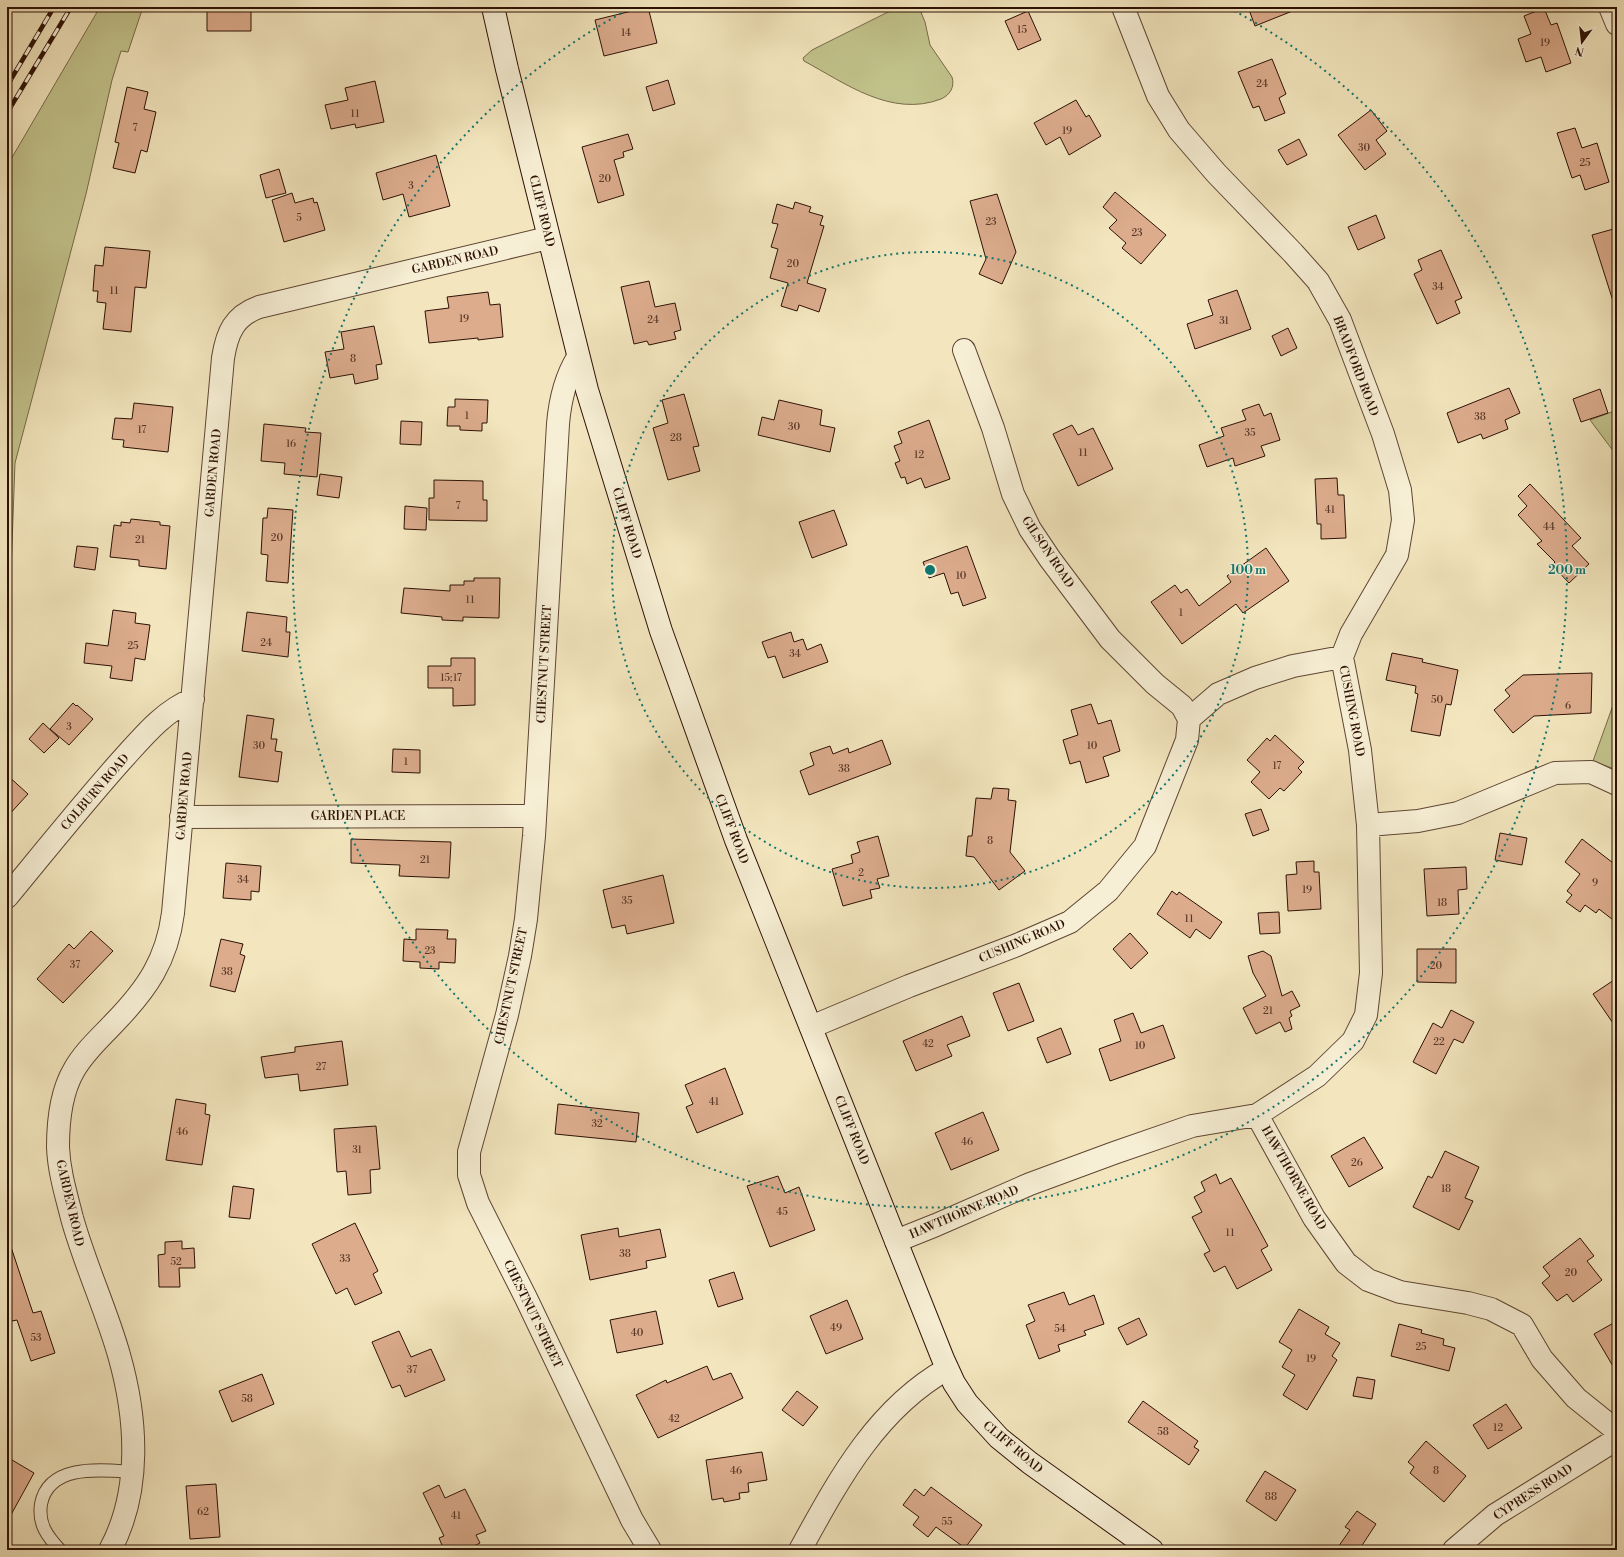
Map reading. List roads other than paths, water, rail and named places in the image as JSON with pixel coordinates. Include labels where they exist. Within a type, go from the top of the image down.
[{"type":"street","name":"CLIFF ROAD","points":[[492,7],[578,357],[603,446],[677,677],[736,840],[947,1369],[966,1403],[982,1422],[1004,1442],[1036,1467],[1152,1550]]},
{"type":"street","name":"BRADFORD ROAD","points":[[1123,7],[1158,96],[1179,130],[1216,173],[1293,252],[1318,281],[1340,320],[1383,434],[1400,490],[1403,520],[1396,555],[1351,634],[1342,658]]},
{"type":"street","points":[[1610,7],[1617,24]]},
{"type":"street","name":"GARDEN ROAD","points":[[110,1550],[122,1526],[126,1513],[133,1472],[133,1435],[123,1372],[113,1338],[85,1262],[62,1181],[59,1153],[60,1119],[64,1094],[73,1071],[87,1051],[128,1009],[140,993],[161,961],[172,925],[223,358],[227,340],[234,324],[245,313],[259,307],[548,238]]},
{"type":"street","name":"GILSON ROAD","points":[[964,350],[993,428],[1013,494],[1030,529],[1050,560],[1110,639],[1155,684],[1182,706],[1190,719]]},
{"type":"street","name":"CHESTNUT STREET","points":[[578,357],[572,366],[564,386],[558,424],[535,816],[526,918],[520,956],[503,1028],[471,1139],[468,1158],[469,1175],[481,1209],[526,1298],[632,1520],[650,1550]]},
{"type":"street","name":"CUSHING ROAD","points":[[811,1027],[909,986],[1017,945],[1070,922],[1108,891],[1144,846],[1186,740],[1190,719],[1218,694],[1255,678],[1293,666],[1342,658],[1360,750],[1368,826],[1372,973],[1366,1015],[1353,1041],[1317,1076],[1258,1114]]},
{"type":"street","name":"COLBURN ROAD","points":[[7,897],[96,789],[153,726],[172,710],[193,699]]},
{"type":"street","points":[[1368,826],[1418,821],[1458,813],[1555,773],[1591,772],[1617,784]]},
{"type":"street","name":"GARDEN PLACE","points":[[182,817],[535,816]]},
{"type":"street","name":"HAWTHORNE ROAD","points":[[896,1241],[1030,1184],[1114,1153],[1192,1126],[1258,1114],[1314,1218],[1346,1263],[1368,1280],[1400,1292],[1468,1303],[1491,1309],[1522,1324],[1542,1359],[1576,1398],[1617,1431]]},
{"type":"street","points":[[800,1550],[839,1480],[868,1439],[902,1402],[923,1384],[947,1369]]},
{"type":"street","name":"CYPRESS ROAD","points":[[1454,1550],[1495,1515],[1617,1439]]},
{"type":"lane","points":[[60,1550],[46,1534],[41,1520],[42,1500],[44,1494],[52,1484],[63,1477],[84,1471],[133,1472]]},
{"type":"railway","points":[[7,86],[54,7]]},
{"type":"railway","points":[[7,113],[71,7]]}]
